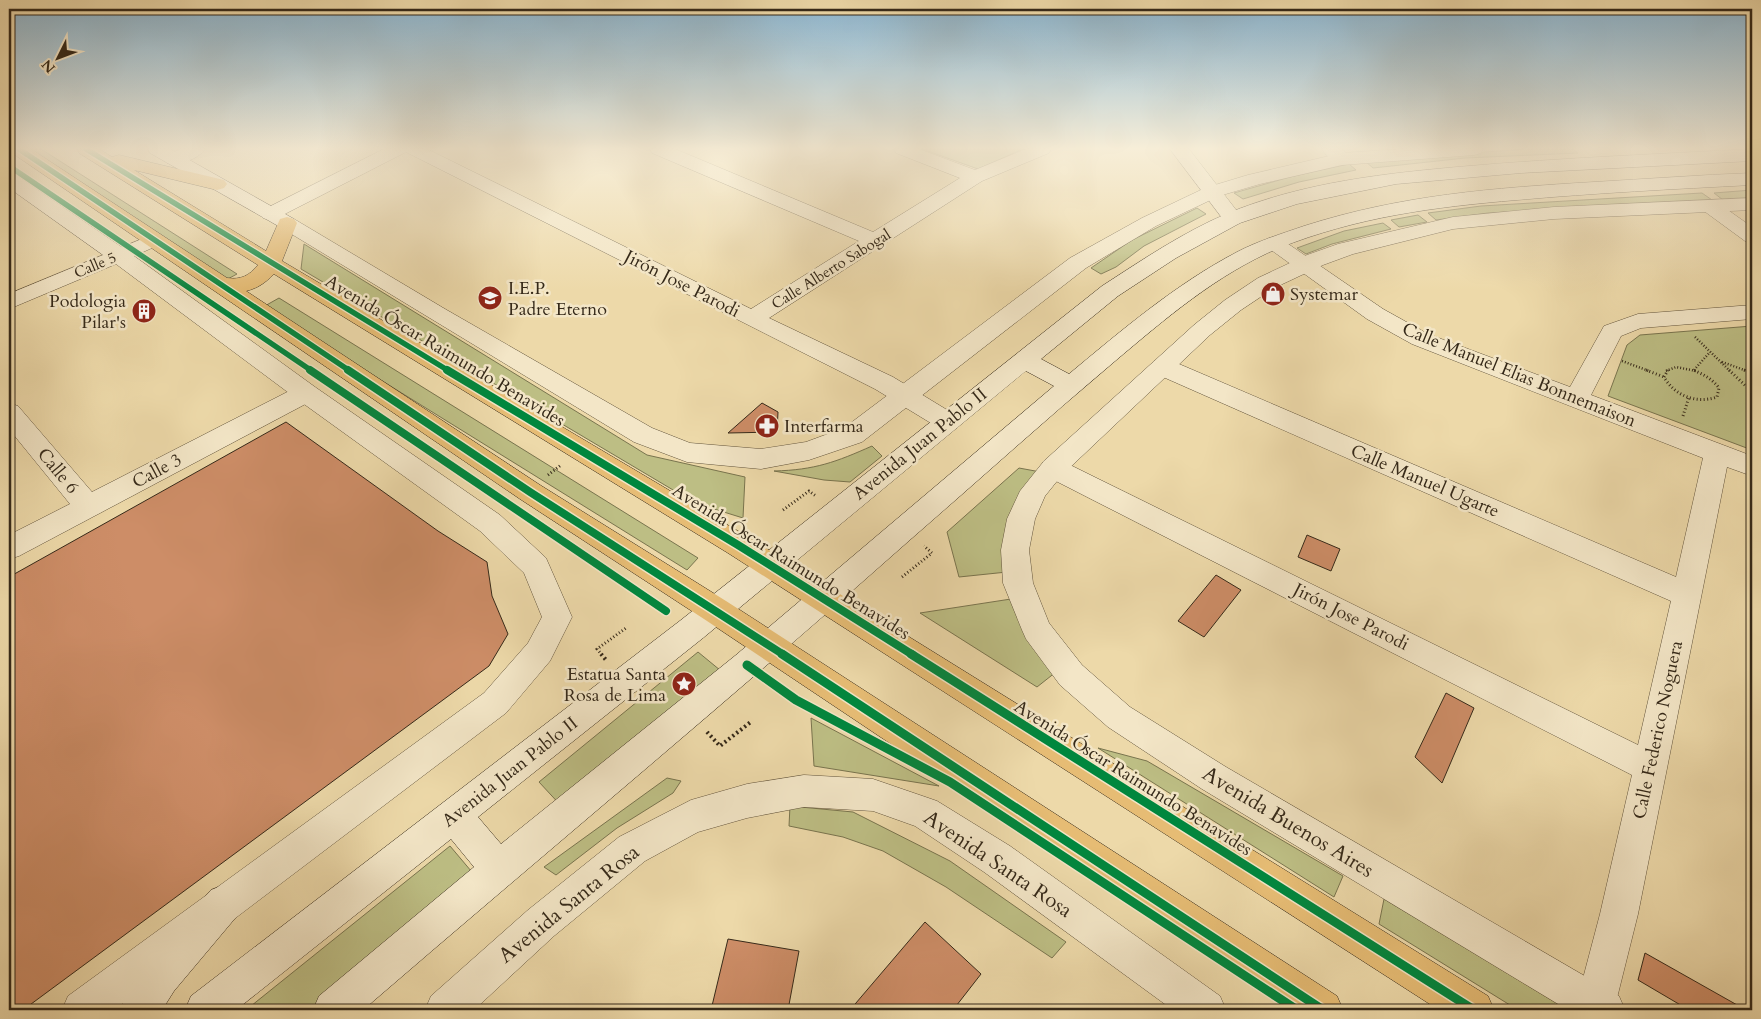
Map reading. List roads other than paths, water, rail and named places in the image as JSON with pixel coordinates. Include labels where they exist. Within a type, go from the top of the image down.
[{"type":"main road","points":[[90,197],[530,492],[715,610],[1323,1010]]},
{"type":"main road","name":"Avenida Óscar Raimundo Benavides","points":[[164,197],[823,598],[1474,1010]]},
{"type":"main road","points":[[221,284],[240,286],[254,281],[265,273],[272,262],[278,218]]},
{"type":"main road","points":[[258,308],[254,304],[255,298],[267,287],[287,281],[303,283]]},
{"type":"street","points":[[34,197],[490,523],[536,566],[556,617],[539,652],[495,703],[82,1010]]},
{"type":"street","name":"Avenida Óscar Raimundo Benavides","points":[[240,197],[643,435],[687,452],[761,459],[809,451],[853,436],[907,395]]},
{"type":"street","points":[[278,218],[315,197]]},
{"type":"street","name":"Jirón Jose Parodi","points":[[508,197],[907,395],[948,422]]},
{"type":"street","points":[[772,197],[876,241]]},
{"type":"street","name":"Calle Alberto Sabogal","points":[[752,319],[945,197]]},
{"type":"street","points":[[907,395],[1078,263],[1149,222],[1202,197]]},
{"type":"street","points":[[1216,197],[1233,219]]},
{"type":"street","name":"Avenida Juan Pablo II","points":[[205,1010],[455,816],[715,610],[768,565],[1110,291],[1168,253],[1233,219],[1301,197]]},
{"type":"street","points":[[333,1010],[769,646],[1071,385],[1152,318],[1211,276],[1245,256],[1274,243],[1352,217],[1398,207],[1484,197]]},
{"type":"street","points":[[1052,468],[1233,305],[1266,283],[1305,264],[1346,249],[1453,223],[1554,213],[1752,204]]},
{"type":"street","points":[[1711,207],[1752,237]]},
{"type":"street","name":"Calle 5","points":[[9,302],[154,240]]},
{"type":"street","name":"Calle Manuel Elias Bonnemaison","points":[[1274,243],[1375,314],[1420,339],[1752,466]]},
{"type":"street","points":[[1576,399],[1612,331],[1638,321],[1752,312]]},
{"type":"street","points":[[1025,360],[1071,385]]},
{"type":"street","name":"Calle Manuel Ugarte","points":[[1163,367],[1688,595]]},
{"type":"street","name":"Calle 3","points":[[9,548],[306,393]]},
{"type":"street","name":"Calle 6","points":[[9,412],[88,507]]},
{"type":"street","name":"Calle Federico Noguera","points":[[1601,1008],[1649,767],[1688,595],[1717,454]]},
{"type":"street","name":"Jirón Jose Parodi","points":[[1052,468],[1649,767]]},
{"type":"street","name":"Avenida Buenos Aires","points":[[1052,468],[1034,491],[1021,519],[1015,550],[1018,583],[1037,630],[1071,676],[1118,717],[1214,778],[1601,1008]]},
{"type":"street","name":"Avenida Santa Rosa","points":[[445,1010],[541,923],[632,849],[691,817],[747,801],[804,791],[873,795],[925,813],[997,859],[1206,1010]]},
{"type":"street","points":[[455,816],[499,870]]},
{"type":"street","points":[[140,1010],[160,976],[224,903]]},
{"type":"place","name":"Systemar","points":[[1273,294]]},
{"type":"place","name":"I.E.P. Padre Eterno","points":[[490,298]]},
{"type":"place","name":"Podologia Pilar's","points":[[144,311]]},
{"type":"place","name":"Interfarma","points":[[767,426]]},
{"type":"place","name":"Estatua Santa Rosa de Lima","points":[[684,684]]}]
